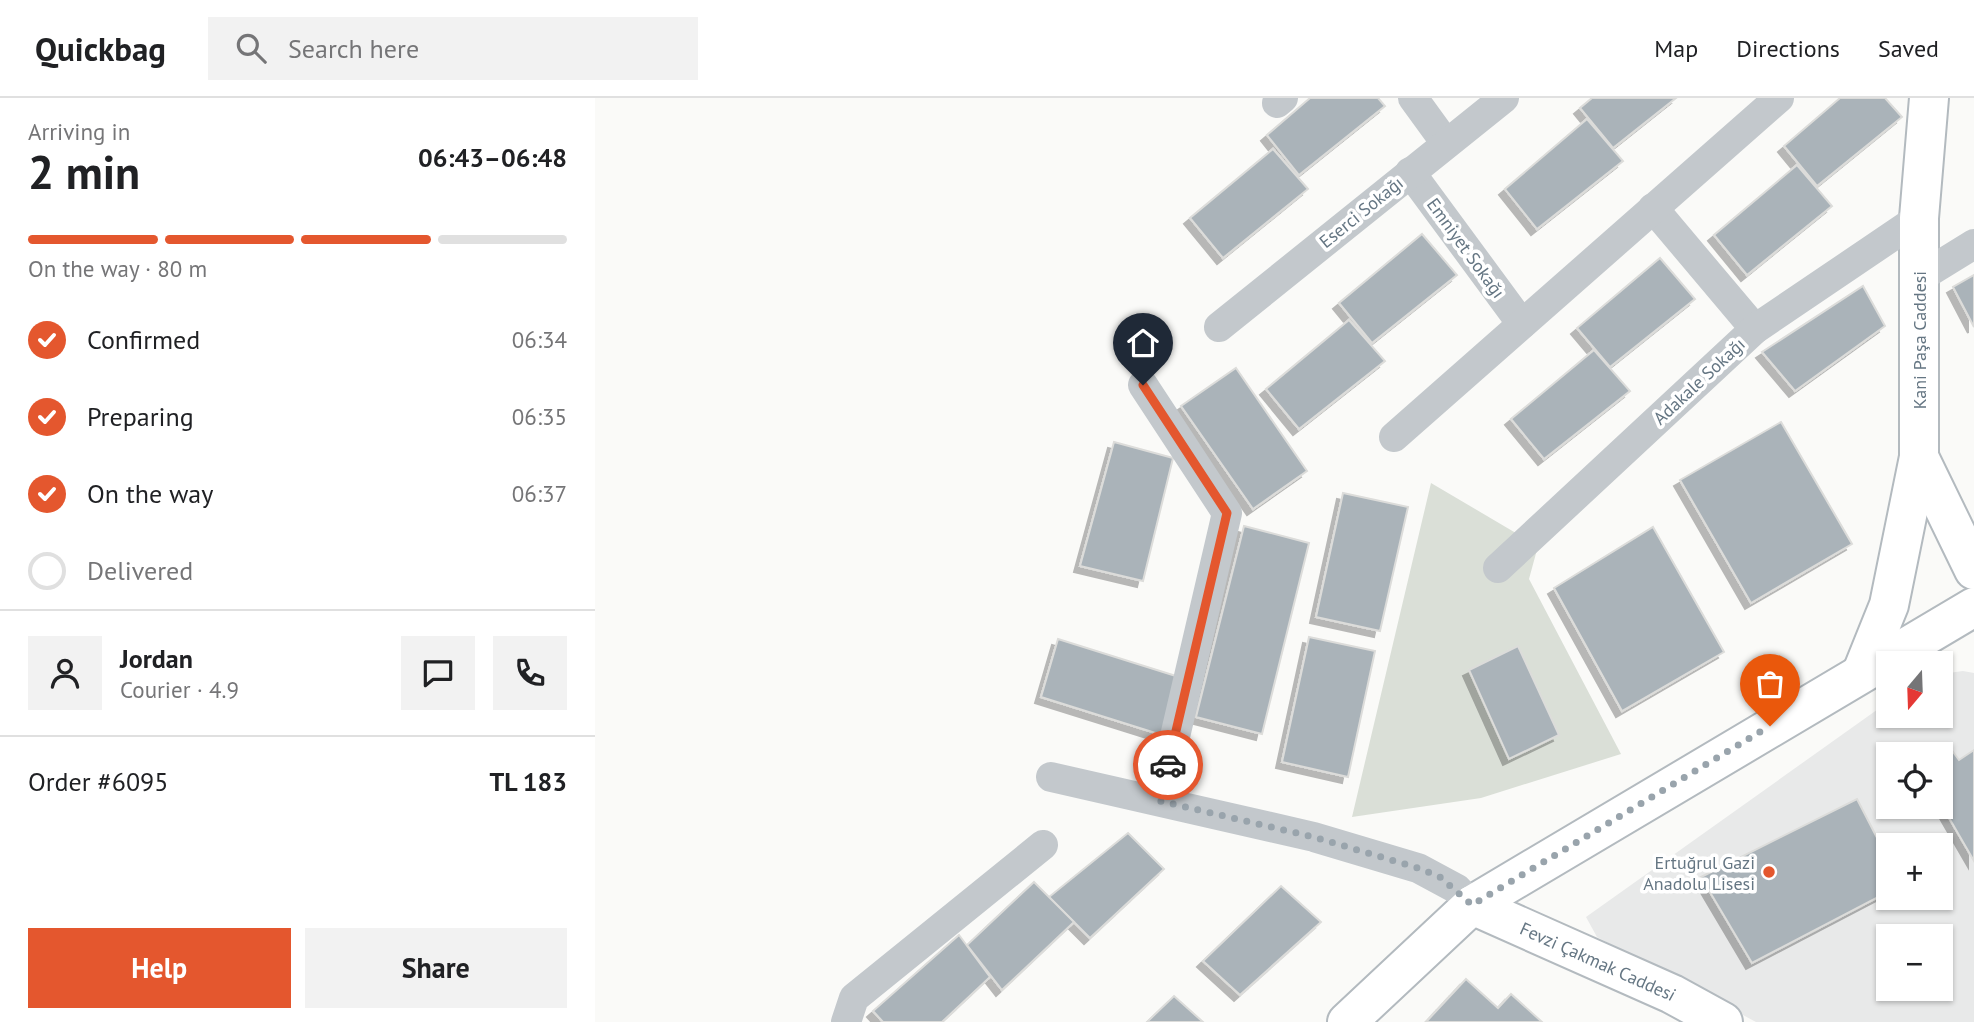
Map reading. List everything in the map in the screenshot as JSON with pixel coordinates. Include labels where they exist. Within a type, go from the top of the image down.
[{"type":"street","points":[[1413,98],[1445,142]]},
{"type":"street","name":"Eserci Sokağı","points":[[1219,327],[1445,142],[1504,98]]},
{"type":"street","points":[[1394,437],[1779,98]]},
{"type":"street","name":"Kani Paşa Caddesi","points":[[1929,98],[1919,218],[1919,457],[1974,570]]},
{"type":"street","name":"Emniyet Sokağı","points":[[1410,172],[1522,324]]},
{"type":"street","points":[[1653,208],[1755,329]]},
{"type":"street","name":"Adakale Sokağı","points":[[1498,568],[1755,329],[1919,218]]},
{"type":"street","points":[[1919,278],[1974,244]]},
{"type":"street","points":[[1143,385],[1227,513],[1160,801]]},
{"type":"street","points":[[1862,672],[1889,605],[1919,457]]},
{"type":"street","points":[[1347,1022],[1472,905],[1974,607]]},
{"type":"street","points":[[1051,777],[1314,837],[1418,868],[1440,877],[1472,905]]},
{"type":"street","points":[[846,1022],[854,998],[1043,845]]},
{"type":"street","name":"Fevzi Çakmak Caddesi","points":[[1472,905],[1672,994],[1723,1022]]},
{"type":"shaded area","points":[[1431,483],[1538,546],[1529,579],[1621,754],[1481,798],[1352,817]]},
{"type":"shaded area","name":"Ertuğrul Gazi Anadolu Lisesi","points":[[1953,672],[1974,673],[1974,1022],[1756,1022],[1597,937],[1586,917],[1876,711],[1876,728],[1953,728]]},
{"type":"building","points":[[1310,98],[1378,98],[1385,106],[1299,175],[1267,135]]},
{"type":"building","points":[[1592,98],[1676,98],[1613,148],[1580,108]]},
{"type":"building","points":[[1840,98],[1885,98],[1902,117],[1817,186],[1784,146]]},
{"type":"building","points":[[1587,119],[1623,161],[1537,229],[1505,189]]},
{"type":"building","points":[[1273,149],[1308,189],[1223,258],[1190,218]]},
{"type":"building","points":[[1797,165],[1832,206],[1747,275],[1714,235]]},
{"type":"building","points":[[1422,234],[1457,275],[1372,343],[1339,303]]},
{"type":"building","points":[[1660,258],[1695,299],[1610,367],[1577,328]]},
{"type":"building","points":[[1974,275],[1974,327],[1953,287]]},
{"type":"building","points":[[1863,286],[1885,326],[1795,391],[1762,352]]},
{"type":"building","points":[[1349,320],[1385,361],[1299,429],[1266,389]]},
{"type":"building","points":[[1594,350],[1630,391],[1544,459],[1511,419]]},
{"type":"building","points":[[1236,368],[1307,471],[1253,509],[1181,406]]},
{"type":"building","points":[[1781,422],[1852,544],[1751,603],[1680,480]]},
{"type":"building","points":[[1114,442],[1173,458],[1143,581],[1080,566]]},
{"type":"building","points":[[1343,493],[1408,507],[1380,631],[1316,617]]},
{"type":"building","points":[[1244,526],[1309,543],[1262,734],[1196,717]]},
{"type":"building","points":[[1653,527],[1724,652],[1622,711],[1554,588]]},
{"type":"building","points":[[1309,637],[1375,651],[1348,777],[1282,762]]},
{"type":"building","points":[[1058,639],[1179,677],[1165,736],[1041,697]]},
{"type":"building","points":[[1518,646],[1559,735],[1509,759],[1469,670]]},
{"type":"building","points":[[1974,750],[1974,861],[1950,819],[1953,819],[1953,752],[1959,760]]},
{"type":"building","points":[[1857,799],[1876,836],[1876,898],[1752,963],[1701,877]]},
{"type":"building","points":[[1128,833],[1164,869],[1090,938],[1049,897]]},
{"type":"building","points":[[1034,882],[1074,922],[1002,990],[967,945]]},
{"type":"building","points":[[1281,886],[1321,922],[1240,995],[1203,961]]},
{"type":"building","points":[[959,935],[990,977],[942,1022],[883,1022],[873,1011]]},
{"type":"building","points":[[1466,979],[1498,1008],[1511,994],[1542,1022],[1426,1022]]},
{"type":"building","points":[[1174,996],[1203,1022],[1147,1022]]},
{"type":"way so far","points":[[1168,765],[1160,801],[1314,837],[1418,868],[1440,877],[1457,889],[1472,905],[1770,726]]},
{"type":"place","name":"Ertuğrul Gazi Anadolu Lisesi","points":[[1769,872]]},
{"type":"route","points":[[1143,385],[1227,513],[1168,765]]}]
